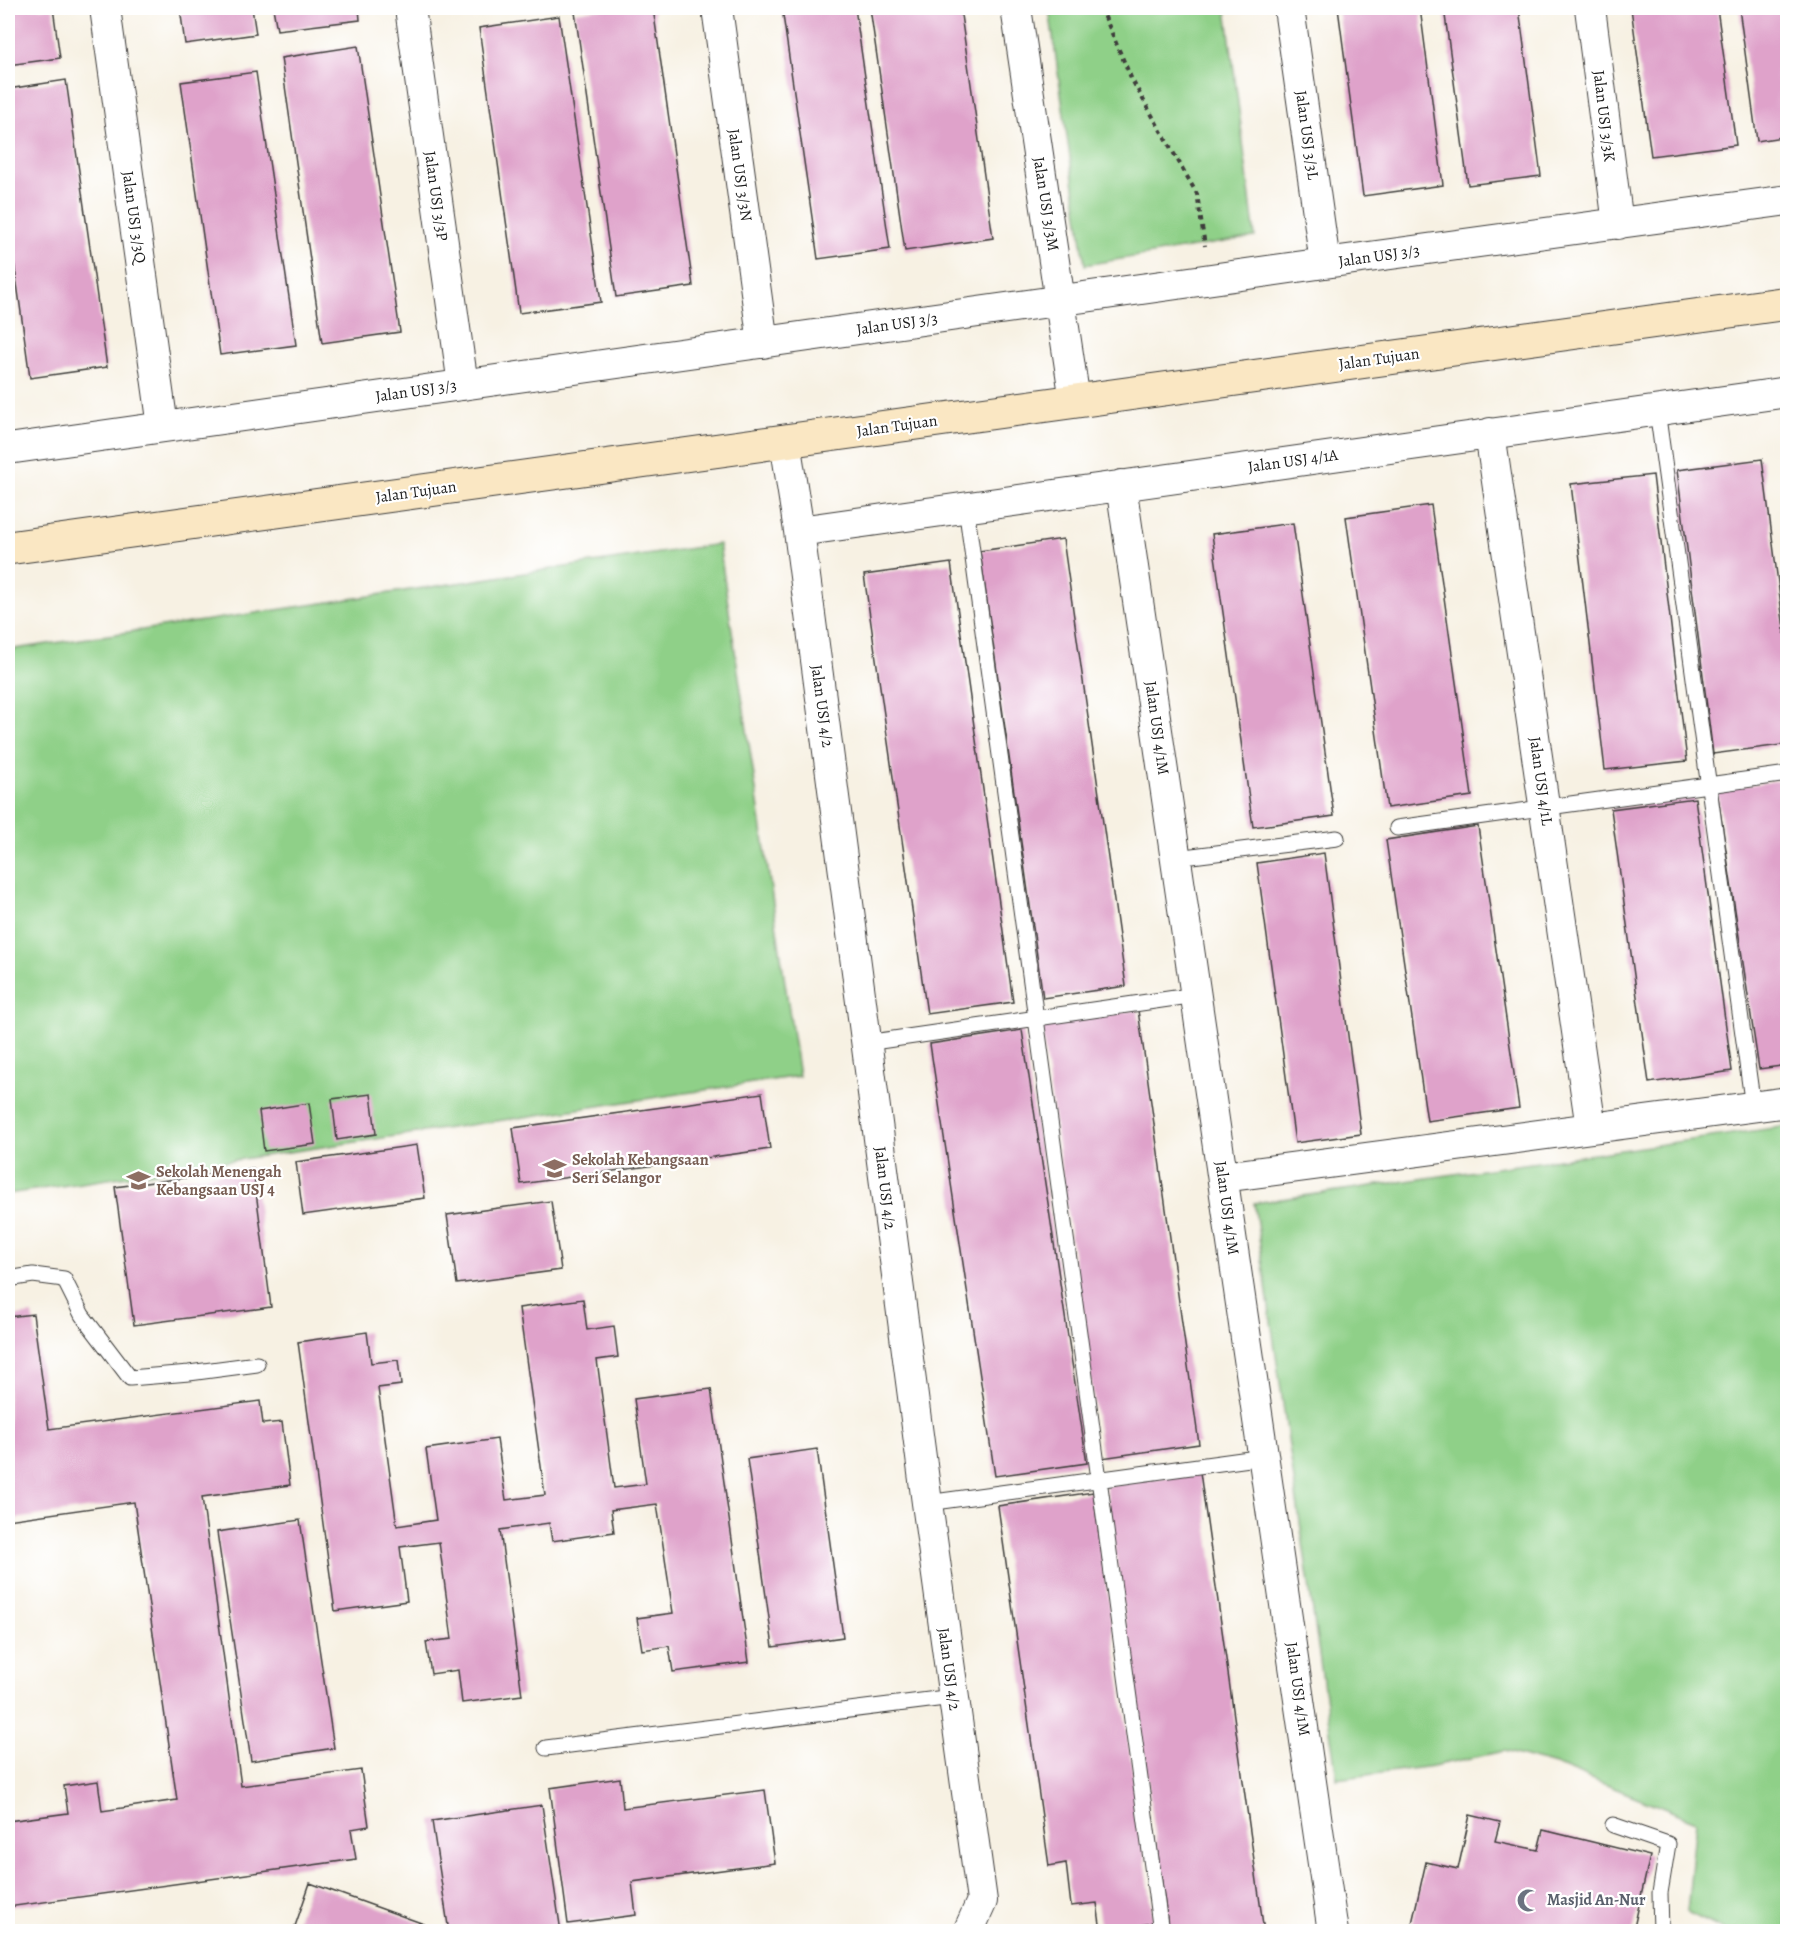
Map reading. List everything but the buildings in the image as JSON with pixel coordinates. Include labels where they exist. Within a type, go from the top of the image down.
[{"type":"street","name":"Jalan USJ 3/3Q","points":[[105,8],[163,428]]},
{"type":"street","name":"Jalan USJ 3/3P","points":[[410,8],[463,385]]},
{"type":"street","name":"Jalan USJ 3/3N","points":[[717,8],[763,343]]},
{"type":"street","name":"Jalan USJ 3/3M","points":[[1016,8],[1075,401]]},
{"type":"street","name":"Jalan USJ 3/3L","points":[[1289,8],[1325,263]]},
{"type":"street","name":"Jalan USJ 3/3K","points":[[1590,8],[1618,224]]},
{"type":"street","name":"Jalan USJ 3/3","points":[[8,449],[1209,279],[1788,200]]},
{"type":"street","name":"Jalan Tujuan","points":[[8,548],[1788,303]]},
{"type":"street","name":"Jalan USJ 4/1A","points":[[799,531],[1788,392]]},
{"type":"street","name":"Jalan USJ 4/1L","points":[[1490,434],[1591,1128]]},
{"type":"street","name":"Jalan USJ 4/2","points":[[785,441],[799,531],[927,1503],[982,1901],[979,1928]]},
{"type":"street","name":"Jalan USJ 4/1M","points":[[1121,485],[1333,1932]]},
{"type":"street","points":[[1222,1178],[1788,1102]]},
{"type":"lane","points":[[1657,410],[1753,1107]]},
{"type":"lane","points":[[966,507],[1161,1932]]},
{"type":"lane","points":[[1397,828],[1788,774]]},
{"type":"lane","points":[[1176,858],[1337,838]]},
{"type":"lane","points":[[867,1044],[1196,995]]},
{"type":"lane","points":[[8,1279],[33,1275],[64,1279],[82,1315],[130,1378],[257,1364]]},
{"type":"lane","points":[[927,1503],[1264,1457]]},
{"type":"lane","points":[[546,1748],[953,1697]]},
{"type":"lane","points":[[1613,1825],[1668,1844],[1660,1893],[1661,1932]]},
{"type":"path","points":[[1101,8],[1131,80],[1197,194],[1209,279]]},
{"type":"green space","points":[[1049,8],[1226,8],[1255,237],[1085,265]]},
{"type":"green space","points":[[719,544],[799,1076],[8,1194],[8,650]]},
{"type":"green space","points":[[1787,1126],[1787,1931],[1726,1931],[1687,1912],[1696,1821],[1562,1767],[1504,1751],[1433,1766],[1337,1779],[1254,1203]]},
{"type":"place","name":"Sekolah Kebangsaan Seri Selangor","points":[[554,1169]]},
{"type":"place","name":"Sekolah Menengah Kebangsaan USJ 4","points":[[138,1181]]},
{"type":"place","name":"Masjid An-Nur","points":[[1529,1900]]}]
